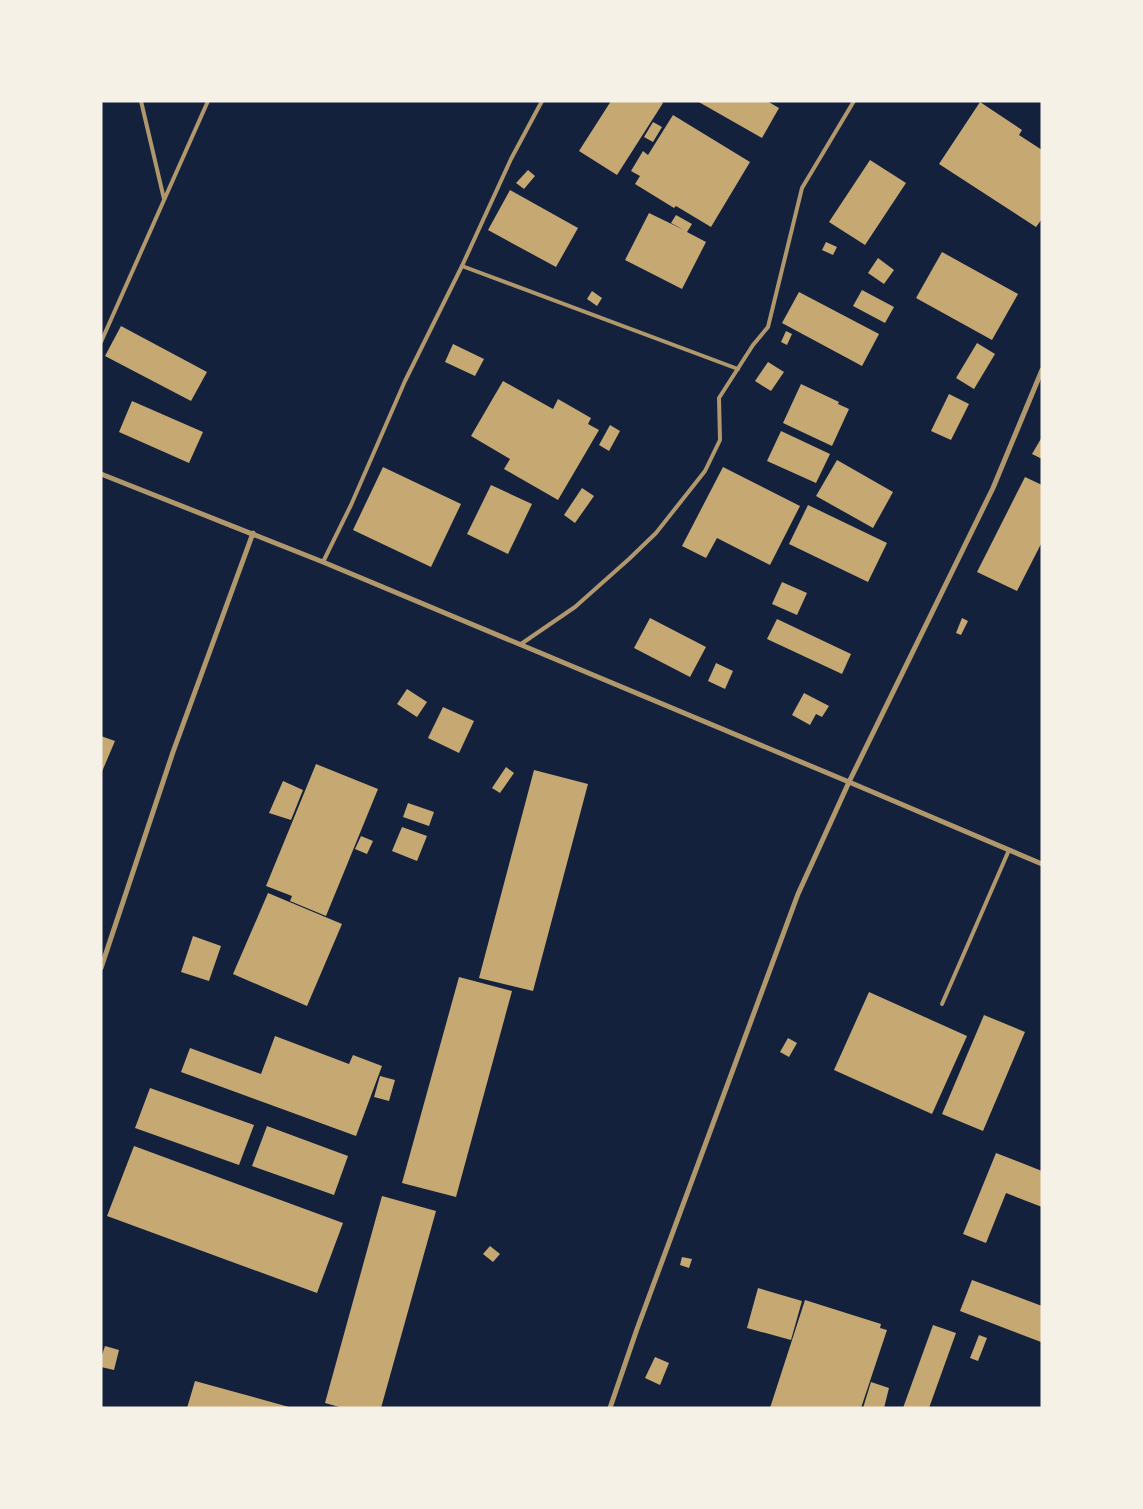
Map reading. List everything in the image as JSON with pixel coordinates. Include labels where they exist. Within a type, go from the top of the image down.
[{"type":"street","points":[[610,1408],[637,1329],[798,894],[849,782],[993,488],[1042,370]]},
{"type":"street","points":[[101,474],[323,562],[1042,864]]},
{"type":"street","points":[[101,968],[173,752],[253,533]]},
{"type":"lane","points":[[141,101],[164,199]]},
{"type":"lane","points":[[101,342],[208,101]]},
{"type":"lane","points":[[323,562],[351,504],[405,381],[462,266],[510,159],[542,101]]},
{"type":"lane","points":[[520,644],[576,607],[629,559],[656,532],[705,471],[720,440],[719,398],[752,345],[768,327],[802,188],[854,101]]},
{"type":"lane","points":[[462,266],[738,370]]},
{"type":"lane","points":[[942,1004],[1009,850]]},
{"type":"building","points":[[611,101],[660,101],[663,103],[617,175],[579,151]]},
{"type":"building","points":[[697,101],[767,101],[779,108],[762,138]]},
{"type":"building","points":[[980,102],[1022,130],[1019,135],[1042,150],[1042,219],[1036,227],[939,164]]},
{"type":"building","points":[[673,115],[750,162],[711,227],[676,206],[674,208],[635,184],[640,176],[631,171],[643,151],[648,155]]},
{"type":"building","points":[[653,122],[662,127],[653,142],[644,137]]},
{"type":"building","points":[[870,160],[906,183],[865,245],[829,222]]},
{"type":"building","points":[[528,170],[535,176],[524,189],[516,183]]},
{"type":"building","points":[[510,190],[578,228],[556,267],[488,230]]},
{"type":"building","points":[[649,213],[684,230],[671,223],[676,215],[692,224],[687,232],[706,242],[682,289],[625,260]]},
{"type":"building","points":[[826,242],[837,247],[833,255],[822,250]]},
{"type":"building","points":[[942,252],[1018,294],[992,340],[916,298]]},
{"type":"building","points":[[878,258],[894,270],[884,284],[868,273]]},
{"type":"building","points":[[862,290],[894,307],[885,323],[853,306]]},
{"type":"building","points":[[592,291],[602,298],[597,306],[587,299]]},
{"type":"building","points":[[799,292],[879,334],[862,366],[782,323]]},
{"type":"building","points":[[121,326],[207,372],[191,401],[105,356]]},
{"type":"building","points":[[786,331],[792,334],[787,345],[781,342]]},
{"type":"building","points":[[977,343],[995,354],[974,389],[956,378]]},
{"type":"building","points":[[453,344],[484,359],[475,376],[445,362]]},
{"type":"building","points":[[768,362],[784,372],[771,391],[755,381]]},
{"type":"building","points":[[503,381],[553,409],[558,399],[591,418],[588,424],[599,430],[558,500],[504,469],[510,459],[471,436]]},
{"type":"building","points":[[801,384],[839,402],[838,404],[849,409],[832,446],[783,423]]},
{"type":"building","points":[[949,394],[969,404],[951,440],[931,431]]},
{"type":"building","points":[[132,401],[203,432],[189,463],[119,432]]},
{"type":"building","points":[[610,425],[620,431],[609,451],[599,445]]},
{"type":"building","points":[[781,431],[830,454],[816,483],[767,461]]},
{"type":"building","points":[[1042,437],[1042,459],[1032,454]]},
{"type":"building","points":[[837,460],[893,492],[873,528],[816,496]]},
{"type":"building","points":[[383,467],[461,504],[431,567],[353,530]]},
{"type":"building","points":[[723,467],[800,506],[770,565],[717,538],[706,558],[682,546]]},
{"type":"building","points":[[1025,477],[1042,485],[1042,542],[1017,591],[977,572]]},
{"type":"building","points":[[491,485],[532,504],[508,554],[467,534]]},
{"type":"building","points":[[582,488],[594,496],[575,523],[564,515]]},
{"type":"building","points":[[808,505],[887,543],[868,582],[789,544]]},
{"type":"building","points":[[782,582],[807,593],[797,615],[772,604]]},
{"type":"building","points":[[650,618],[706,647],[690,677],[634,648]]},
{"type":"building","points":[[962,618],[968,621],[961,635],[956,633]]},
{"type":"building","points":[[777,619],[851,654],[842,674],[767,639]]},
{"type":"building","points":[[716,663],[733,671],[725,689],[708,681]]},
{"type":"building","points":[[407,689],[427,702],[417,717],[397,704]]},
{"type":"building","points":[[804,693],[829,706],[822,717],[816,714],[810,725],[792,715]]},
{"type":"building","points":[[443,707],[474,721],[459,753],[428,738]]},
{"type":"building","points":[[101,736],[115,741],[101,774]]},
{"type":"building","points":[[316,764],[378,789],[326,916],[290,901],[292,896],[266,886]]},
{"type":"building","points":[[506,767],[514,773],[500,793],[492,788]]},
{"type":"building","points":[[534,770],[588,784],[533,991],[479,978]]},
{"type":"building","points":[[283,781],[303,790],[291,820],[269,813]]},
{"type":"building","points":[[408,803],[434,812],[429,826],[403,817]]},
{"type":"building","points":[[402,827],[427,836],[417,861],[392,851]]},
{"type":"building","points":[[361,836],[373,841],[367,854],[355,849]]},
{"type":"building","points":[[268,893],[342,924],[307,1006],[233,974]]},
{"type":"building","points":[[193,936],[221,946],[209,981],[181,972]]},
{"type":"building","points":[[459,977],[512,991],[456,1197],[402,1183]]},
{"type":"building","points":[[869,992],[967,1036],[932,1114],[834,1070]]},
{"type":"building","points":[[984,1015],[1025,1032],[983,1131],[942,1114]]},
{"type":"building","points":[[275,1036],[349,1064],[353,1055],[382,1066],[356,1136],[181,1072],[190,1048],[261,1074]]},
{"type":"building","points":[[788,1038],[797,1043],[789,1057],[780,1052]]},
{"type":"building","points":[[380,1076],[395,1080],[389,1101],[374,1097]]},
{"type":"building","points":[[150,1088],[254,1125],[239,1165],[135,1128]]},
{"type":"building","points":[[267,1126],[348,1156],[334,1195],[252,1166]]},
{"type":"building","points":[[134,1146],[343,1223],[317,1293],[107,1216]]},
{"type":"building","points":[[996,1153],[1042,1171],[1042,1207],[1006,1193],[986,1243],[963,1234]]},
{"type":"building","points":[[382,1196],[436,1211],[381,1408],[343,1408],[325,1403]]},
{"type":"building","points":[[490,1246],[500,1254],[493,1262],[483,1254]]},
{"type":"building","points":[[682,1257],[692,1259],[689,1268],[680,1265]]},
{"type":"building","points":[[972,1280],[1042,1306],[1041,1342],[960,1311]]},
{"type":"building","points":[[758,1288],[802,1301],[791,1340],[747,1328]]},
{"type":"building","points":[[805,1300],[881,1324],[880,1328],[887,1330],[861,1408],[770,1408]]},
{"type":"building","points":[[933,1325],[956,1333],[929,1408],[903,1408]]},
{"type":"building","points":[[979,1335],[987,1338],[978,1361],[970,1358]]},
{"type":"building","points":[[105,1346],[119,1350],[114,1370],[101,1367],[101,1358]]},
{"type":"building","points":[[655,1357],[669,1363],[660,1385],[645,1378]]},
{"type":"building","points":[[195,1381],[289,1407],[289,1408],[187,1408]]},
{"type":"building","points":[[871,1382],[889,1388],[884,1408],[863,1408]]}]
